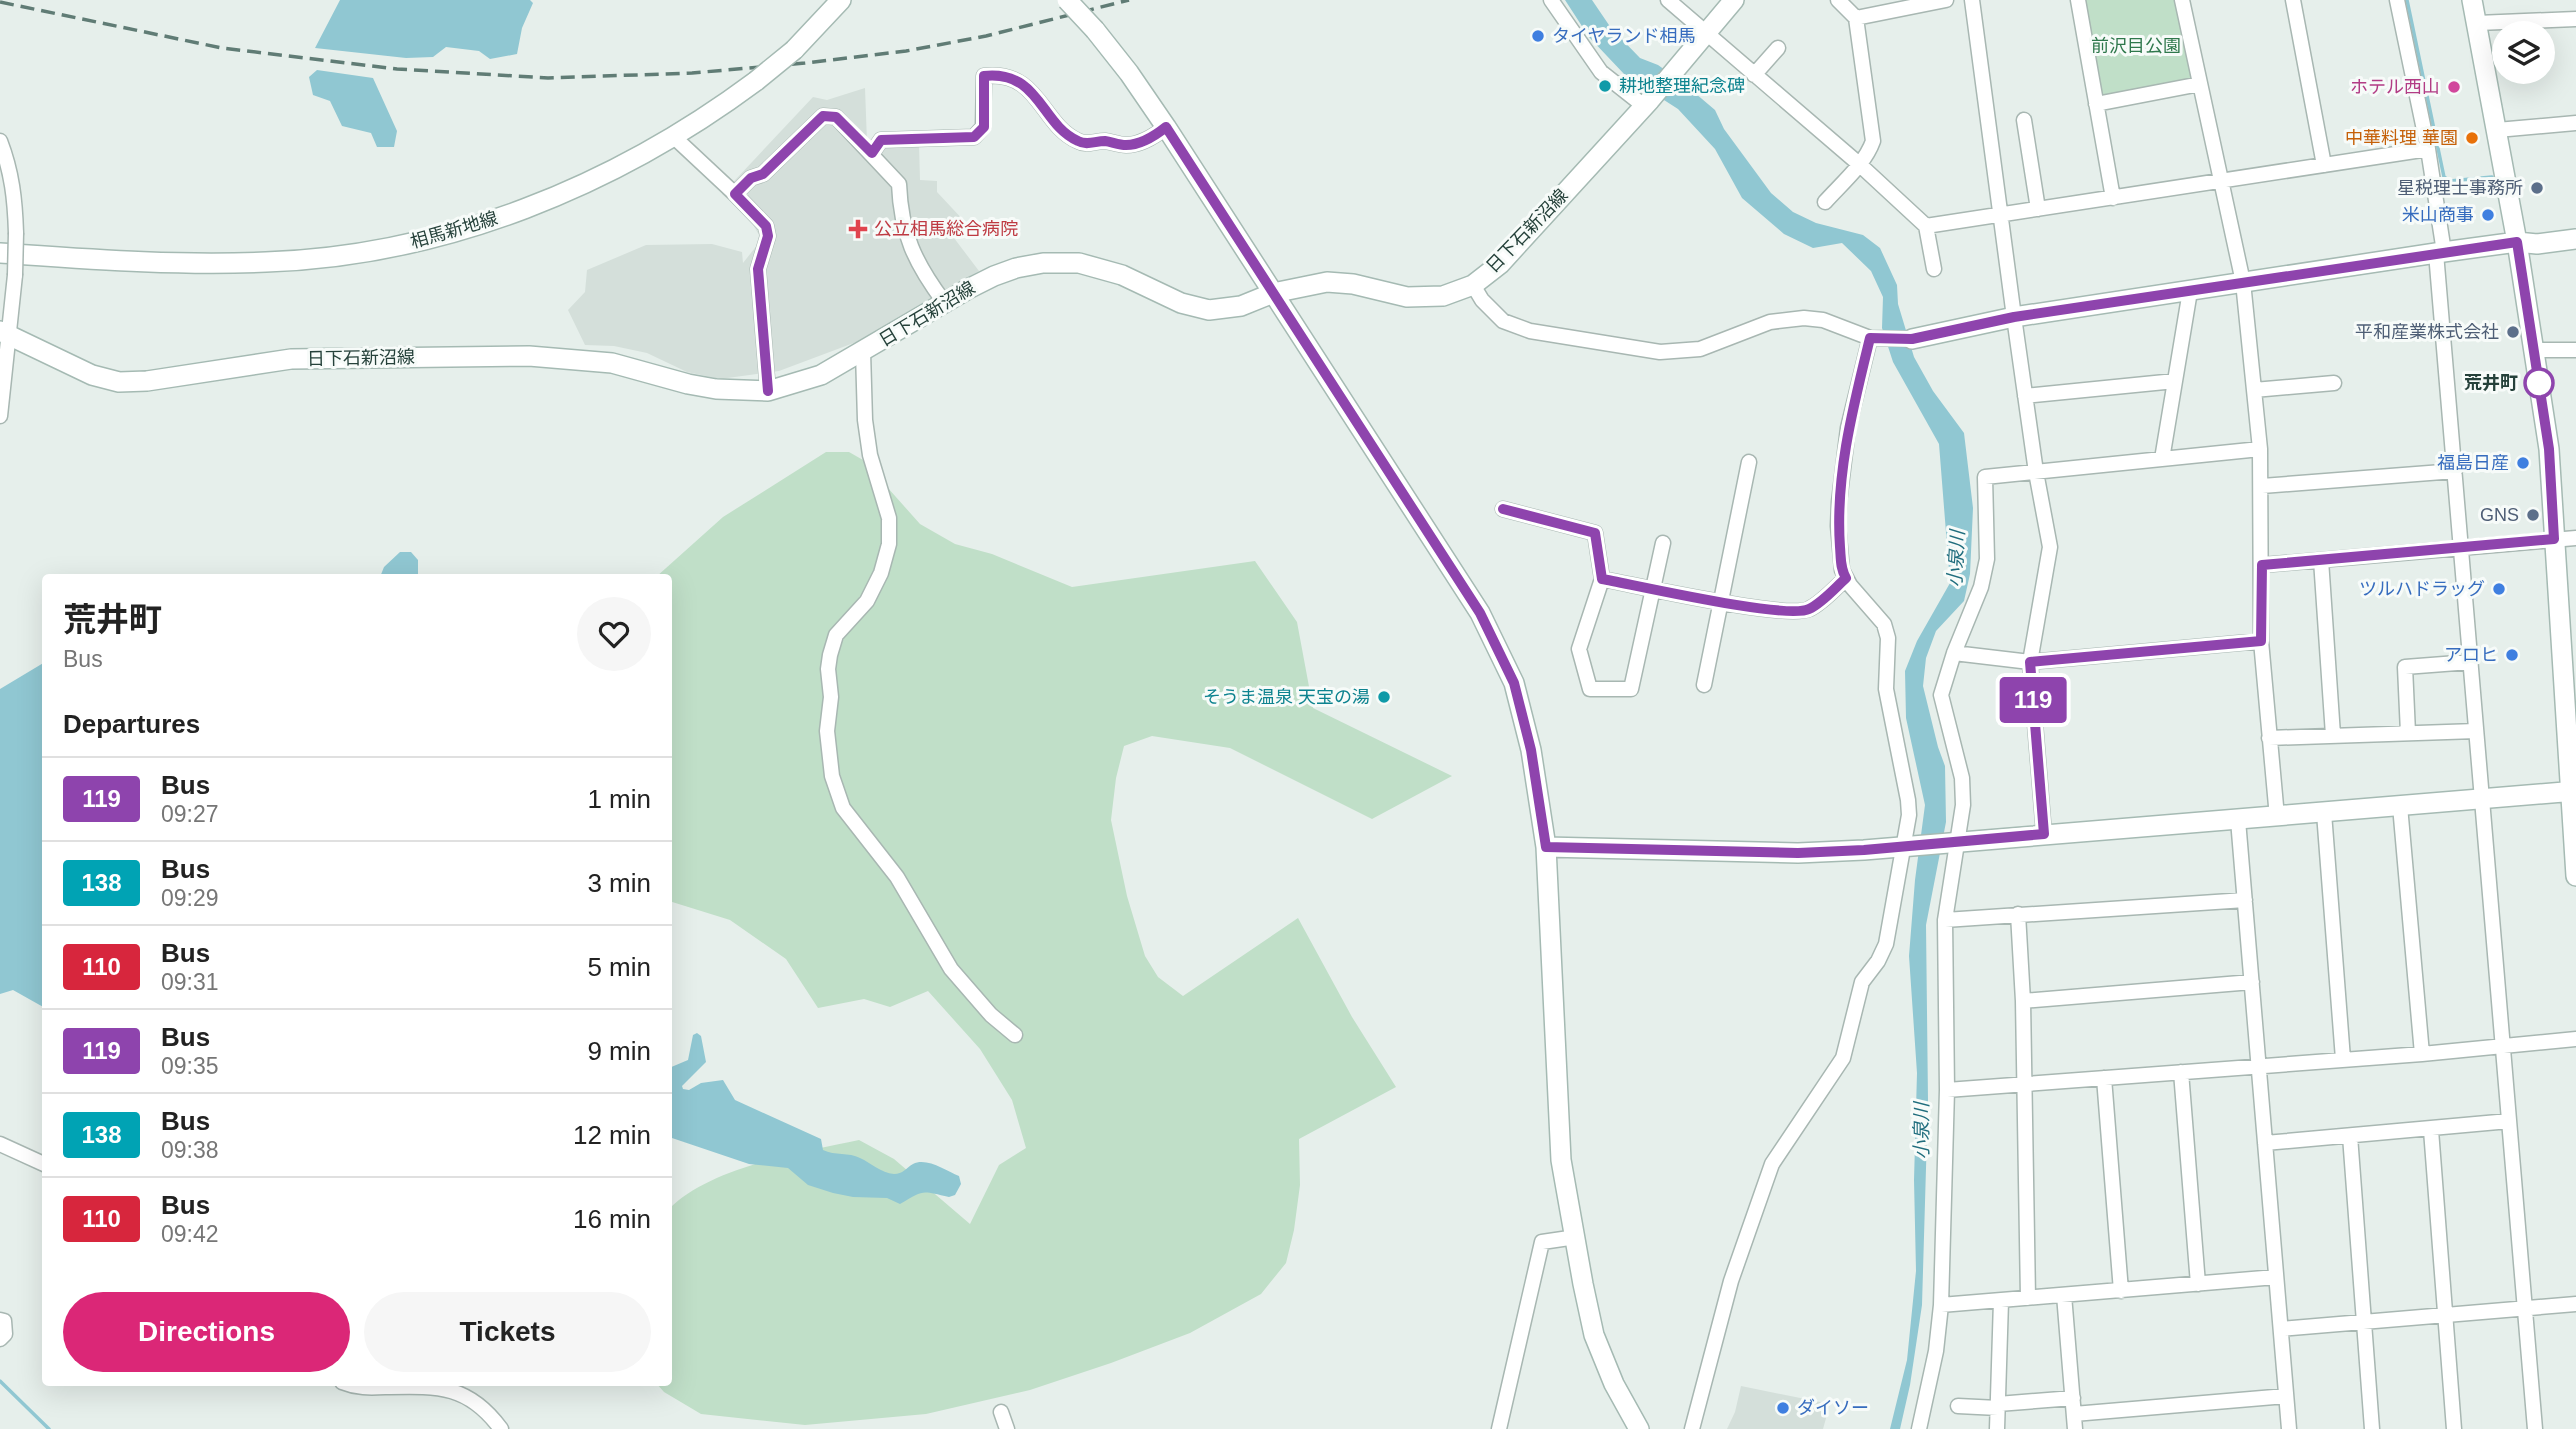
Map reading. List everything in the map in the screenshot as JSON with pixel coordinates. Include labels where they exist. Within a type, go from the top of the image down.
[{"type":"street","name":"相馬新地線","points":[[0,253],[207,264],[268,262],[385,249],[431,239],[570,191],[674,137],[709,116],[794,50],[841,0]]},
{"type":"street","points":[[1067,0],[1129,73],[1166,127],[1480,613],[1514,683],[1531,750],[1546,847],[1561,1160],[1594,1335],[1614,1384],[1639,1429]]},
{"type":"street","points":[[1551,0],[1601,72],[1647,103]]},
{"type":"street","points":[[1668,0],[1859,164],[1926,226],[1934,269]]},
{"type":"street","name":"日下石新沼線","points":[[5,333],[92,375],[119,382],[147,381],[291,359],[529,356],[612,363],[716,389],[768,391],[821,375],[993,276],[1044,263],[1079,263],[1122,275],[1181,303],[1209,310],[1241,306],[1273,293],[1327,282],[1353,284],[1407,298],[1443,296],[1473,285],[1500,264],[1647,103],[1677,64],[1734,0]]},
{"type":"street","points":[[1825,202],[1859,164],[1870,150],[1873,141],[1856,18],[1838,0]]},
{"type":"street","points":[[1856,18],[1946,0]]},
{"type":"street","points":[[1972,0],[2025,396],[2050,547],[2030,662],[2044,834]]},
{"type":"street","points":[[2078,0],[2113,198]]},
{"type":"street","points":[[2182,0],[2243,282],[2260,449],[2261,641],[2277,817]]},
{"type":"street","points":[[2293,0],[2323,165]]},
{"type":"street","points":[[2397,0],[2428,149],[2440,253],[2470,662],[2535,1429]]},
{"type":"street","points":[[2472,0],[2517,242],[2549,449],[2573,791],[2576,876]]},
{"type":"street","points":[[2477,23],[2576,19]]},
{"type":"street","points":[[1754,75],[1778,48]]},
{"type":"street","points":[[872,153],[881,140],[974,137],[984,127],[984,76],[999,75],[1016,80],[1028,89],[1068,135],[1080,143],[1102,141],[1128,145],[1157,134],[1166,127]]},
{"type":"street","points":[[2096,104],[2200,84]]},
{"type":"street","points":[[735,194],[751,178],[763,174],[823,116],[836,117],[899,184],[900,213],[912,253],[944,302]]},
{"type":"street","points":[[2024,120],[2038,209]]},
{"type":"street","points":[[2497,130],[2576,123]]},
{"type":"street","points":[[674,137],[766,226],[768,236],[758,269],[768,391]]},
{"type":"street","points":[[0,141],[10,168],[15,194],[16,233],[15,275],[5,333],[0,416]]},
{"type":"street","points":[[1926,226],[2428,149]]},
{"type":"street","points":[[1473,285],[1503,321],[1530,331],[1660,352],[1700,349],[1770,322],[1804,318],[1824,320],[1872,339],[1912,339],[2014,317],[2243,282],[2517,242],[2537,244],[2576,239]]},
{"type":"street","points":[[2162,459],[2190,290]]},
{"type":"street","points":[[1692,1429],[1731,1282],[1772,1164],[1843,1058],[1862,982],[1878,961],[1886,944],[1903,847],[1908,807],[1886,689],[1888,638],[1884,624],[1842,570],[1838,526],[1848,428],[1872,339]]},
{"type":"street","points":[[2533,350],[2576,350]]},
{"type":"street","points":[[863,352],[865,420],[870,455],[889,518],[889,544],[881,573],[867,601],[836,635],[830,655],[828,669],[831,697],[827,730],[832,776],[843,808],[897,877],[951,970],[990,1015],[1015,1035]]},
{"type":"street","points":[[2025,396],[2175,381]]},
{"type":"street","points":[[2254,390],[2334,383]]},
{"type":"street","points":[[1919,1429],[1937,1351],[1941,1305],[1947,1090],[1945,920],[1963,804],[1962,778],[1941,695],[1954,653],[1981,587],[1987,559],[1985,477],[2260,449]]},
{"type":"street","points":[[1703,685],[1749,462]]},
{"type":"street","points":[[2262,486],[2455,471]]},
{"type":"street","points":[[1503,509],[1595,533],[1602,579],[1579,649],[1590,689],[1632,688],[1664,543]]},
{"type":"street","points":[[2262,565],[2576,538]]},
{"type":"street","points":[[2321,560],[2333,735]]},
{"type":"street","points":[[1602,579],[1722,602],[1793,612],[1809,610],[1846,578]]},
{"type":"street","points":[[1954,653],[2030,662],[2261,641]]},
{"type":"street","points":[[2408,733],[2404,667],[2470,662]]},
{"type":"street","points":[[2269,738],[2476,731]]},
{"type":"street","points":[[1546,847],[1798,853],[1903,847],[2573,791]]},
{"type":"street","points":[[2400,806],[2422,1054]]},
{"type":"street","points":[[2324,813],[2343,1059]]},
{"type":"street","points":[[2238,820],[2289,1429]]},
{"type":"street","points":[[1945,920],[2245,900]]},
{"type":"street","points":[[2018,914],[2023,1001],[2028,1298]]},
{"type":"street","points":[[2023,1001],[2252,982]]},
{"type":"street","points":[[1947,1090],[2422,1054],[2576,1039]]},
{"type":"street","points":[[2181,1072],[2198,1284]]},
{"type":"street","points":[[2104,1078],[2121,1291]]},
{"type":"street","points":[[2265,1143],[2509,1121]]},
{"type":"street","points":[[2431,1130],[2454,1429]]},
{"type":"street","points":[[2350,1136],[2372,1429]]},
{"type":"street","points":[[0,1144],[42,1163]]},
{"type":"street","points":[[1499,1429],[1542,1242],[1576,1237]]},
{"type":"street","points":[[1941,1305],[2276,1277]]},
{"type":"street","points":[[2064,1295],[2076,1429]]},
{"type":"street","points":[[1997,1429],[2001,1301]]},
{"type":"street","points":[[2281,1329],[2576,1304]]},
{"type":"street","points":[[0,1320],[4,1321],[5,1334],[0,1339]]},
{"type":"street","points":[[351,1386],[453,1390],[486,1409],[502,1429]]},
{"type":"street","points":[[2074,1414],[2286,1396]]},
{"type":"street","points":[[1958,1406],[1998,1406],[2073,1398]]},
{"type":"street","points":[[1001,1412],[1007,1429]]},
{"type":"shaded area","name":"公立相馬総合病院","points":[[865,88],[867,142],[878,154],[884,144],[919,144],[920,180],[937,181],[937,192],[966,223],[954,238],[979,271],[867,338],[779,371],[720,379],[687,372],[647,353],[614,346],[585,345],[568,310],[585,292],[587,270],[646,245],[712,244],[742,252],[743,263],[758,244],[759,235],[751,221],[722,194],[813,97],[827,100]]},
{"type":"shaded area","name":"ダイソー","points":[[1741,1386],[1830,1404],[1823,1429],[1727,1429],[1735,1412]]},
{"type":"green space","name":"前沢目公園","points":[[2082,0],[2176,0],[2193,76],[2189,82],[2104,98],[2099,95]]},
{"type":"green space","points":[[826,452],[849,452],[863,460],[920,524],[955,544],[992,554],[1072,587],[1255,561],[1297,622],[1313,708],[1452,776],[1372,819],[1230,748],[1152,736],[1124,746],[1116,778],[1111,820],[1127,896],[1145,956],[1158,977],[1183,996],[1298,918],[1352,1017],[1396,1087],[1299,1139],[1300,1185],[1286,1263],[1261,1294],[1190,1333],[1111,1363],[1030,1390],[926,1414],[805,1425],[701,1414],[659,1386],[672,1386],[672,1206],[687,1194],[708,1182],[758,1163],[859,1140],[894,1159],[970,1224],[999,1165],[1026,1148],[1012,1100],[980,1049],[928,991],[890,1007],[864,999],[818,1008],[786,959],[730,920],[672,902],[672,574],[659,574],[723,517]]},
{"type":"water","points":[[340,0],[530,0],[533,3],[522,28],[517,54],[490,59],[479,51],[446,47],[433,57],[406,58],[315,48]]},
{"type":"water","name":"小泉川","points":[[1565,0],[1592,0],[1611,28],[1640,58],[1658,65],[1715,110],[1724,129],[1771,193],[1793,212],[1816,223],[1863,235],[1880,248],[1897,285],[1898,304],[1914,357],[1933,391],[1964,433],[1973,508],[1970,574],[1964,601],[1936,631],[1926,658],[1923,686],[1945,766],[1946,822],[1926,925],[1928,1100],[1922,1305],[1910,1385],[1900,1429],[1890,1429],[1907,1360],[1916,1271],[1914,1180],[1917,1073],[1909,956],[1925,805],[1906,718],[1905,671],[1917,641],[1950,583],[1939,444],[1893,362],[1882,328],[1883,297],[1871,271],[1842,243],[1813,248],[1784,234],[1742,198],[1715,149],[1678,109],[1625,75],[1589,37]]},
{"type":"water","points":[[317,70],[373,78],[397,131],[394,147],[377,147],[371,133],[342,126],[330,101],[313,95],[309,77]]},
{"type":"water","points":[[400,552],[411,552],[418,560],[418,574],[381,574],[384,567]]},
{"type":"water","points":[[42,664],[42,1006],[13,990],[0,994],[0,689]]},
{"type":"water","points":[[697,1033],[701,1036],[706,1062],[682,1086],[683,1089],[689,1090],[701,1083],[723,1080],[735,1100],[821,1139],[823,1150],[856,1156],[880,1170],[894,1174],[918,1162],[924,1162],[959,1176],[961,1184],[955,1195],[949,1197],[923,1193],[900,1204],[887,1198],[853,1197],[833,1193],[808,1185],[788,1168],[749,1164],[672,1138],[672,1067],[688,1060],[693,1035]]},
{"type":"waterway","points":[[2407,0],[2444,177],[2450,181],[2492,177]]},
{"type":"waterway","points":[[0,1381],[49,1429]]},
{"type":"railway","points":[[0,2],[222,48],[397,69],[548,78],[692,73],[906,51],[986,36],[1129,0]]},
{"type":"bus line","name":"119","points":[[768,391],[758,269],[768,236],[766,226],[735,194],[751,178],[763,174],[823,116],[836,117],[872,153],[881,140],[974,137],[984,127],[984,76],[999,75],[1016,80],[1028,89],[1068,135],[1080,143],[1102,141],[1128,145],[1157,134],[1166,127],[1480,613],[1514,683],[1531,750],[1546,847],[1798,853],[2044,834],[2030,662],[2261,641],[2262,565],[2554,539],[2549,449],[2517,242],[2014,317],[1912,339],[1870,338],[1848,428],[1839,502],[1842,570],[1846,578],[1809,610],[1793,612],[1722,602],[1602,579],[1595,533],[1503,509]]},
{"type":"place","name":"タイヤランド相馬","points":[[1538,36]]},
{"type":"place","name":"耕地整理紀念碑","points":[[1605,86]]},
{"type":"place","name":"ホテル西山","points":[[2454,87]]},
{"type":"place","name":"中華料理 華園","points":[[2472,138]]},
{"type":"place","name":"星税理士事務所","points":[[2537,188]]},
{"type":"place","name":"米山商事","points":[[2488,215]]},
{"type":"place","name":"公立相馬総合病院","points":[[858,229]]},
{"type":"place","name":"平和産業株式会社","points":[[2513,332]]},
{"type":"place","name":"荒井町","points":[[2539,383]]},
{"type":"place","name":"福島日産","points":[[2523,463]]},
{"type":"place","name":"GNS","points":[[2533,515]]},
{"type":"place","name":"ツルハドラッグ","points":[[2499,589]]},
{"type":"place","name":"アロヒ","points":[[2512,655]]},
{"type":"place","name":"そうま温泉 天宝の湯","points":[[1384,697]]},
{"type":"place","name":"ダイソー","points":[[1783,1408]]}]
